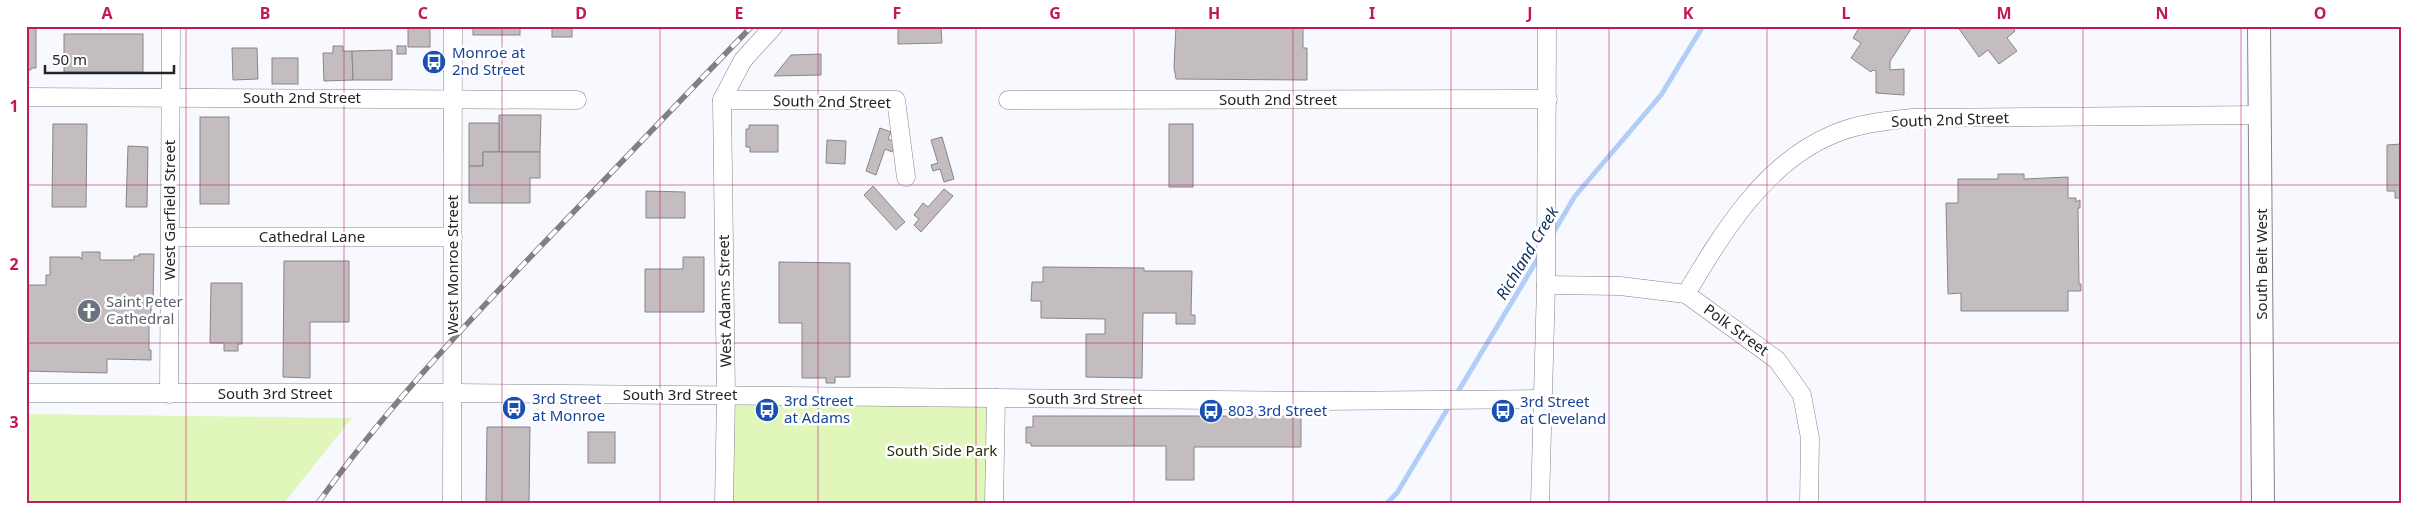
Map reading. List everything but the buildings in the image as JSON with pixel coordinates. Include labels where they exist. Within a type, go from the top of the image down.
[{"type":"main road","name":"South Belt West","points":[[2259,26],[2263,503]]},
{"type":"street","name":"West Garfield Street","points":[[169,394],[171,26]]},
{"type":"street","name":"West Monroe Street","points":[[452,503],[453,26]]},
{"type":"street","points":[[722,100],[743,60],[774,26]]},
{"type":"street","points":[[1540,503],[1546,281],[1547,26]]},
{"type":"street","name":"South 2nd Street","points":[[26,98],[453,98],[577,100]]},
{"type":"street","name":"South 2nd Street","points":[[1008,100],[1548,99]]},
{"type":"street","name":"South 2nd Street","points":[[722,100],[896,100],[906,177]]},
{"type":"street","name":"West Adams Street","points":[[722,100],[726,395],[724,503]]},
{"type":"street","name":"South 2nd Street","points":[[1686,294],[1706,260],[1748,200],[1788,159],[1834,134],[1870,123],[1913,118],[2260,115]]},
{"type":"street","name":"Cathedral Lane","points":[[170,237],[453,237]]},
{"type":"street","name":"Polk Street","points":[[1546,281],[1620,286],[1686,294],[1777,360],[1802,395],[1810,438],[1808,503]]},
{"type":"street","name":"South 3rd Street","points":[[26,393],[453,393],[996,398],[1543,399]]},
{"type":"street","points":[[994,503],[996,398]]},
{"type":"green space","name":"South Side Park","points":[[996,398],[996,503],[725,503],[726,402]]},
{"type":"green space","points":[[26,414],[352,418],[284,503],[26,503]]},
{"type":"waterway","name":"Richland Creek","points":[[1552,235],[1575,196],[1661,95],[1703,26]]},
{"type":"waterway","name":"Richland Creek","points":[[1456,395],[1540,255]]},
{"type":"waterway","name":"Richland Creek","points":[[1387,503],[1397,493],[1451,403]]},
{"type":"railway","points":[[318,503],[396,403],[452,340],[752,26]]},
{"type":"place","name":"Monroe at 2nd Street","points":[[434,62]]},
{"type":"place","name":"Saint Peter Cathedral","points":[[89,311]]},
{"type":"place","name":"3rd Street at Monroe","points":[[514,408]]},
{"type":"place","name":"3rd Street at Adams","points":[[767,410]]},
{"type":"place","name":"803 3rd Street","points":[[1211,411]]},
{"type":"place","name":"3rd Street at Cleveland","points":[[1503,411]]}]
